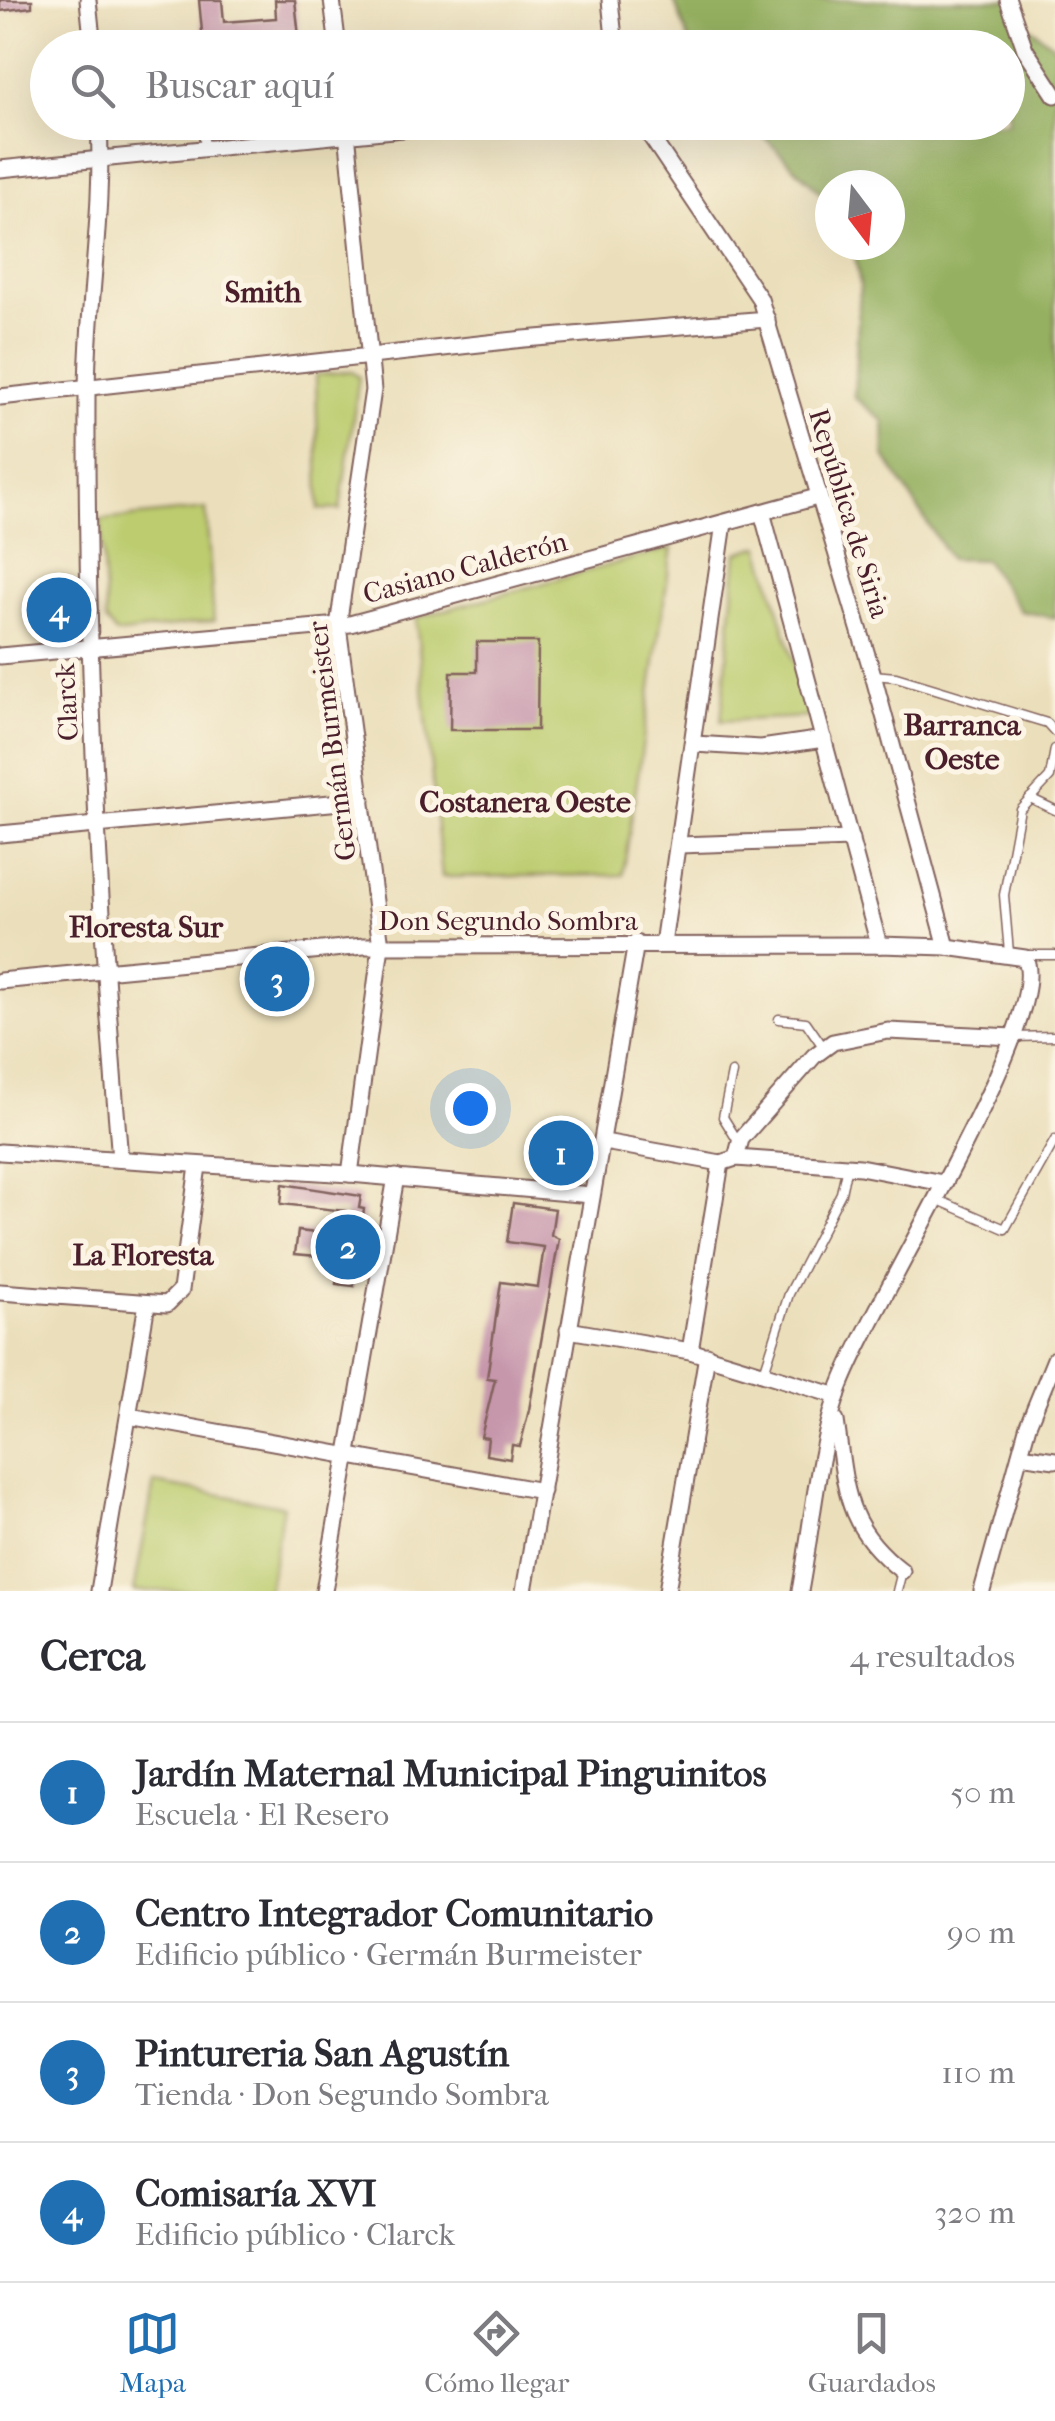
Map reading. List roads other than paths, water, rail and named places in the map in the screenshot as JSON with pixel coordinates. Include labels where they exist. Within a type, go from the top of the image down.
[{"type":"street","points":[[88,0],[91,30]]},
{"type":"street","points":[[332,0],[336,30]]},
{"type":"street","points":[[610,0],[613,30]]},
{"type":"street","points":[[1008,0],[1018,30]]},
{"type":"street","points":[[1025,49],[1055,95]]},
{"type":"street","name":"Clarck","points":[[100,140],[86,390],[88,649],[104,970],[120,1159]]},
{"type":"street","points":[[0,169],[206,151],[276,140]]},
{"type":"street","name":"Germán Burmeister","points":[[348,140],[371,358],[372,403],[338,626],[381,946],[350,1174]]},
{"type":"street","name":"República de Siria","points":[[654,140],[753,286],[767,319],[816,497],[873,675],[947,948]]},
{"type":"street","points":[[0,397],[524,339],[767,319]]},
{"type":"street","name":"Casiano Calderón","points":[[0,656],[338,626],[816,497]]},
{"type":"street","points":[[762,512],[879,945]]},
{"type":"street","points":[[663,944],[724,523]]},
{"type":"street","points":[[694,744],[738,748],[824,739]]},
{"type":"street","points":[[0,834],[362,800]]},
{"type":"street","points":[[679,845],[851,839]]},
{"type":"street","points":[[524,1591],[636,943]]},
{"type":"street","name":"Don Segundo Sombra","points":[[0,980],[381,946],[879,945],[1014,954]]},
{"type":"street","points":[[800,1591],[835,1402],[1022,1017],[1029,970],[1014,954]]},
{"type":"street","points":[[690,1351],[732,1154],[824,1048],[874,1031],[1014,1037]]},
{"type":"street","points":[[604,1142],[848,1166],[943,1183]]},
{"type":"street","points":[[0,1152],[350,1174],[591,1195]]},
{"type":"street","points":[[0,1292],[147,1304],[168,1304],[176,1299],[181,1290],[198,1166]]},
{"type":"street","points":[[324,1591],[396,1178]]},
{"type":"street","points":[[99,1591],[147,1304]]},
{"type":"street","points":[[568,1330],[707,1355],[764,1372],[835,1402]]},
{"type":"street","points":[[667,1591],[707,1355]]},
{"type":"street","points":[[982,1591],[1037,1398],[1055,1360]]},
{"type":"street","points":[[835,1402],[849,1507],[870,1544],[902,1570]]},
{"type":"street","points":[[129,1416],[542,1491]]},
{"type":"street","points":[[1020,1456],[1055,1460]]},
{"type":"lane","points":[[204,140],[206,151]]},
{"type":"lane","points":[[873,675],[896,677],[1047,722],[1055,732]]},
{"type":"lane","points":[[1055,749],[1050,777],[1020,809],[1004,896],[1014,954],[1055,955]]},
{"type":"lane","points":[[1030,798],[1055,810]]},
{"type":"lane","points":[[780,1020],[806,1022],[824,1048]]},
{"type":"lane","points":[[1014,1037],[1055,1036]]},
{"type":"lane","points":[[732,1073],[723,1123],[732,1154]]},
{"type":"lane","points":[[936,1199],[1005,1229],[1055,1140]]},
{"type":"lane","points":[[764,1372],[789,1294],[841,1193],[848,1166]]},
{"type":"lane","points":[[897,1591],[902,1570]]},
{"type":"place","name":"Comisaría XVI","points":[[59,610]]},
{"type":"place","name":"Pintureria San Agustín","points":[[277,979]]},
{"type":"place","name":"Jardín Maternal Municipal Pinguinitos","points":[[561,1153]]},
{"type":"place","name":"Centro Integrador Comunitario","points":[[348,1247]]},
{"type":"district","name":"Smith","points":[[263,292]]},
{"type":"district","name":"Barranca Oeste","points":[[962,742]]},
{"type":"district","name":"Costanera Oeste","points":[[525,802]]},
{"type":"district","name":"Floresta Sur","points":[[146,927]]},
{"type":"district","name":"La Floresta","points":[[143,1255]]}]
